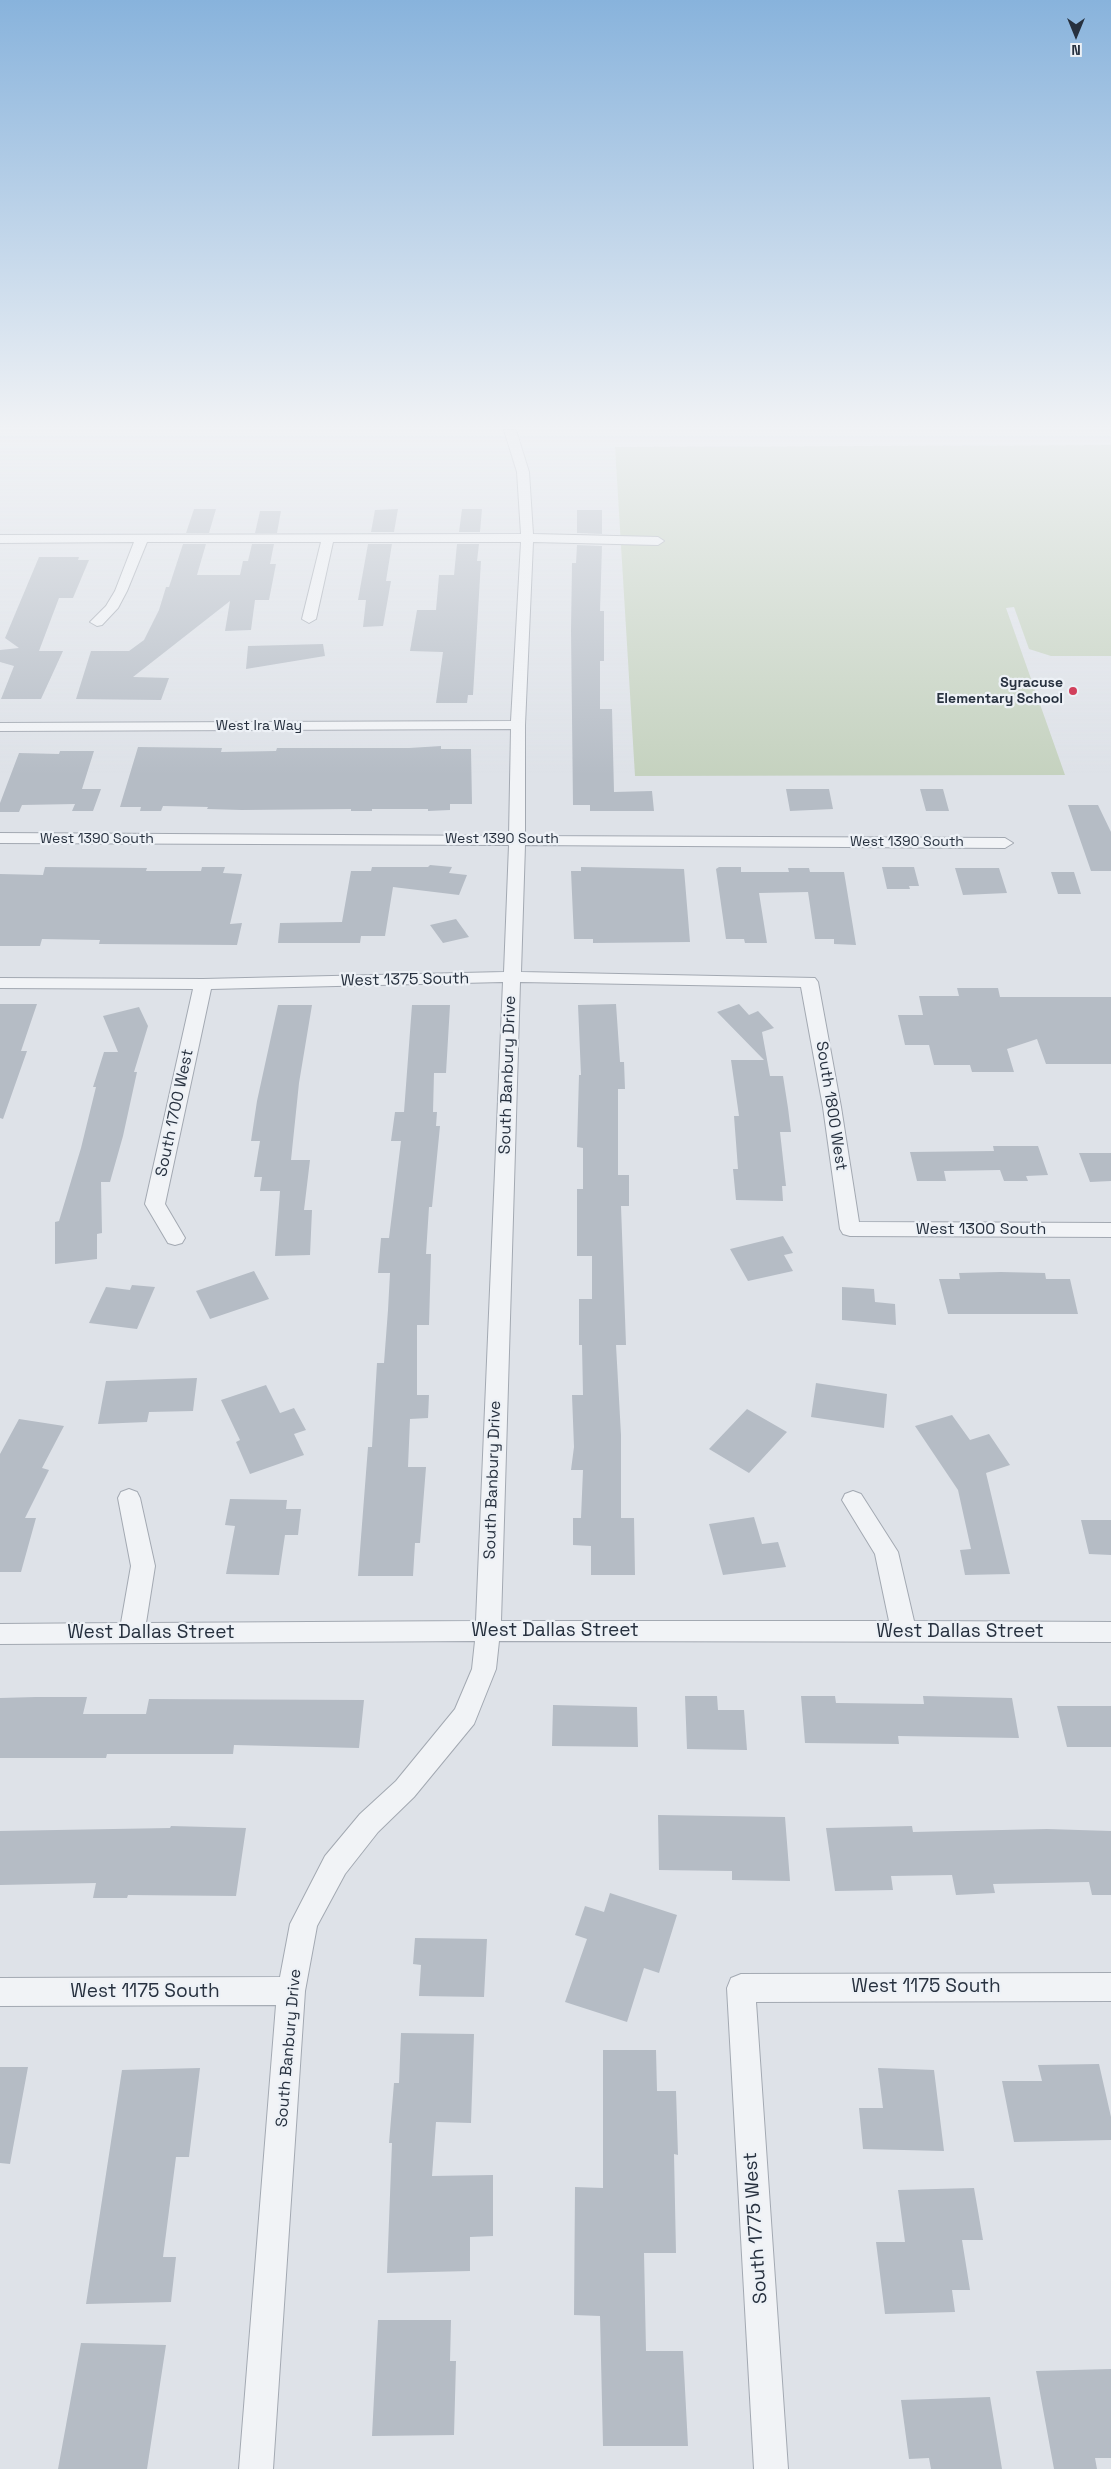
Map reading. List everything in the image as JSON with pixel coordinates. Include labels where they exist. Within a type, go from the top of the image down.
[{"type":"street","points":[[97,622],[111,608],[121,591],[139,545]]},
{"type":"street","points":[[309,618],[326,545]]},
{"type":"street","name":"South Banbury Drive","points":[[256,2469],[291,1991],[304,1924],[331,1873],[369,1823],[405,1789],[464,1716],[484,1669],[488,1631],[512,977],[518,725],[527,545]]},
{"type":"street","name":"West Ira Way","points":[[0,727],[518,725]]},
{"type":"street","name":"West 1390 South","points":[[0,838],[516,839],[1005,843]]},
{"type":"street","name":"West 1375 South","points":[[0,983],[203,984],[512,977],[809,982]]},
{"type":"street","name":"South 1800 West","points":[[809,982],[832,1107],[850,1229]]},
{"type":"street","name":"South 1700 West","points":[[175,1238],[155,1204],[203,984]]},
{"type":"street","name":"West 1300 South","points":[[850,1229],[1111,1230]]},
{"type":"street","points":[[130,1498],[143,1566],[132,1633]]},
{"type":"street","points":[[853,1500],[886,1552],[904,1632]]},
{"type":"street","name":"West Dallas Street","points":[[0,1634],[488,1631],[1111,1632]]},
{"type":"street","name":"West 1175 South","points":[[741,1988],[1111,1987]]},
{"type":"street","name":"South 1775 West","points":[[741,1988],[771,2469]]},
{"type":"street","name":"West 1175 South","points":[[0,1992],[291,1991]]},
{"type":"green space","points":[[621,545],[1111,545],[1111,656],[1051,656],[1029,649],[1014,607],[1006,608],[1065,775],[635,776]]},
{"type":"building","points":[[183,545],[206,545],[197,575],[240,575],[243,561],[248,561],[252,545],[274,545],[270,564],[276,564],[269,600],[255,600],[251,630],[225,631],[230,601],[133,677],[169,678],[161,700],[76,699],[91,651],[129,651],[144,640],[159,610],[166,587],[169,587]]},
{"type":"building","points":[[368,545],[392,545],[386,581],[391,581],[383,626],[363,627],[366,600],[358,600]]},
{"type":"building","points":[[457,545],[479,545],[477,561],[481,561],[473,695],[468,695],[467,703],[436,703],[443,652],[410,651],[417,610],[436,610],[439,575],[454,575]]},
{"type":"building","points":[[577,545],[602,546],[600,611],[604,611],[604,661],[600,661],[600,709],[612,709],[614,792],[652,791],[654,811],[590,811],[590,805],[573,805],[571,630],[572,563],[576,563]]},
{"type":"building","points":[[39,557],[79,557],[78,560],[89,560],[73,598],[59,598],[39,651],[63,651],[41,699],[1,699],[14,666],[0,662],[0,650],[19,648],[5,638]]},
{"type":"building","points":[[323,644],[325,656],[246,669],[248,646]]},
{"type":"building","points":[[441,746],[441,749],[471,749],[472,804],[450,804],[450,810],[428,811],[428,809],[372,809],[372,811],[351,811],[351,809],[242,810],[163,806],[161,811],[140,811],[141,807],[120,807],[138,747],[222,748],[221,752],[276,751],[277,748],[409,748]]},
{"type":"building","points":[[60,751],[94,751],[82,789],[101,789],[93,811],[72,811],[75,804],[22,805],[19,812],[0,812],[0,803],[19,753],[59,754]]},
{"type":"building","points":[[786,789],[829,789],[833,809],[790,811]]},
{"type":"building","points":[[920,789],[943,789],[949,811],[926,811]]},
{"type":"building","points":[[1068,805],[1098,805],[1111,832],[1111,871],[1091,871]]},
{"type":"building","points":[[430,865],[452,867],[449,873],[467,875],[459,895],[393,887],[385,936],[361,936],[360,943],[278,943],[280,923],[342,922],[351,871],[371,871],[372,867],[428,867]]},
{"type":"building","points":[[45,867],[147,868],[146,871],[201,871],[202,867],[225,867],[223,873],[242,874],[230,924],[242,923],[237,945],[99,944],[100,940],[42,939],[40,946],[0,946],[0,874],[43,875]]},
{"type":"building","points":[[581,867],[684,869],[690,942],[593,943],[593,939],[574,939],[571,871],[581,871]]},
{"type":"building","points":[[719,867],[741,867],[741,872],[789,872],[788,868],[809,868],[810,872],[844,872],[856,945],[834,944],[834,939],[815,939],[808,892],[759,893],[767,943],[745,943],[744,939],[726,939],[716,869]]},
{"type":"building","points":[[882,867],[914,867],[919,886],[909,886],[910,889],[887,889]]},
{"type":"building","points":[[955,868],[999,868],[1007,893],[963,895]]},
{"type":"building","points":[[1051,872],[1074,872],[1081,894],[1058,894]]},
{"type":"building","points":[[456,919],[469,937],[443,943],[430,925]]},
{"type":"building","points":[[957,988],[998,988],[1000,997],[1111,997],[1111,1064],[1046,1064],[1037,1039],[1007,1049],[1014,1072],[972,1072],[970,1065],[934,1065],[929,1045],[905,1045],[898,1015],[923,1015],[919,996],[959,996]]},
{"type":"building","points":[[0,1004],[37,1004],[21,1051],[27,1051],[3,1119],[0,1118]]},
{"type":"building","points":[[616,1004],[620,1062],[624,1062],[625,1089],[618,1089],[618,1175],[629,1175],[629,1206],[621,1206],[626,1345],[616,1345],[621,1435],[621,1518],[634,1518],[635,1575],[591,1575],[591,1546],[573,1545],[573,1518],[581,1518],[583,1470],[571,1470],[574,1447],[572,1395],[583,1395],[582,1345],[579,1345],[579,1299],[592,1299],[592,1256],[577,1256],[577,1189],[583,1189],[583,1148],[577,1147],[579,1075],[581,1075],[578,1005]]},
{"type":"building","points":[[739,1004],[749,1015],[758,1011],[774,1028],[762,1032],[770,1076],[783,1076],[791,1132],[780,1132],[786,1186],[782,1186],[783,1201],[736,1200],[733,1169],[738,1169],[734,1116],[739,1116],[731,1060],[764,1060],[717,1012]]},
{"type":"building","points":[[278,1005],[312,1005],[299,1083],[291,1160],[310,1160],[304,1210],[312,1210],[310,1255],[275,1256],[280,1191],[260,1191],[262,1177],[254,1177],[260,1141],[251,1141],[257,1101]]},
{"type":"building","points":[[412,1005],[450,1005],[446,1073],[434,1073],[433,1112],[437,1112],[436,1126],[440,1126],[432,1207],[429,1207],[426,1254],[431,1254],[429,1325],[417,1325],[417,1395],[429,1395],[428,1418],[410,1419],[408,1467],[426,1467],[420,1543],[415,1543],[413,1576],[358,1576],[368,1447],[372,1447],[377,1363],[384,1363],[388,1310],[390,1273],[378,1273],[381,1238],[389,1238],[401,1141],[391,1141],[395,1112],[404,1112]]},
{"type":"building","points":[[139,1007],[148,1026],[134,1072],[137,1072],[123,1136],[110,1182],[101,1182],[102,1233],[97,1234],[97,1259],[55,1264],[55,1222],[59,1221],[81,1148],[96,1087],[93,1087],[104,1052],[118,1052],[103,1016]]},
{"type":"building","points":[[993,1146],[1038,1146],[1048,1175],[1026,1176],[1028,1181],[1004,1181],[1000,1170],[944,1171],[946,1181],[917,1181],[910,1152],[994,1151]]},
{"type":"building","points":[[1079,1153],[1111,1153],[1111,1181],[1090,1182]]},
{"type":"building","points":[[783,1236],[793,1253],[784,1255],[793,1271],[748,1281],[730,1249]]},
{"type":"building","points":[[254,1271],[269,1299],[210,1319],[196,1291]]},
{"type":"building","points":[[959,1273],[1045,1273],[1046,1279],[1070,1279],[1078,1314],[948,1314],[939,1279],[960,1279]]},
{"type":"building","points":[[132,1285],[155,1287],[137,1329],[89,1323],[106,1287],[130,1290]]},
{"type":"building","points":[[842,1287],[874,1289],[875,1302],[895,1304],[896,1325],[842,1320]]},
{"type":"building","points":[[197,1378],[193,1411],[149,1412],[147,1422],[98,1424],[106,1381]]},
{"type":"building","points":[[816,1383],[887,1394],[884,1428],[811,1417]]},
{"type":"building","points":[[266,1385],[280,1413],[294,1408],[306,1430],[294,1434],[304,1455],[250,1474],[236,1442],[240,1440],[221,1400]]},
{"type":"building","points":[[747,1409],[787,1432],[749,1473],[709,1449]]},
{"type":"building","points":[[952,1415],[970,1440],[989,1434],[1010,1465],[986,1473],[1010,1574],[965,1575],[960,1550],[971,1549],[958,1490],[915,1426]]},
{"type":"building","points":[[19,1419],[64,1426],[42,1468],[49,1470],[25,1518],[36,1518],[21,1572],[0,1572],[0,1454]]},
{"type":"building","points":[[230,1499],[287,1500],[286,1509],[301,1509],[298,1535],[285,1535],[279,1575],[226,1574],[235,1526],[225,1525]]},
{"type":"building","points":[[754,1517],[762,1544],[778,1542],[786,1567],[723,1575],[709,1524]]},
{"type":"building","points":[[1081,1520],[1111,1520],[1111,1555],[1089,1554]]},
{"type":"building","points":[[685,1696],[717,1696],[718,1710],[744,1710],[747,1750],[687,1749]]},
{"type":"building","points":[[801,1696],[835,1696],[836,1703],[924,1704],[923,1696],[1012,1698],[1019,1738],[898,1736],[899,1744],[805,1743]]},
{"type":"building","points":[[87,1697],[83,1714],[146,1714],[149,1699],[364,1700],[359,1748],[234,1745],[233,1754],[107,1754],[106,1758],[0,1758],[0,1698]]},
{"type":"building","points":[[553,1705],[637,1707],[638,1747],[552,1746]]},
{"type":"building","points":[[1057,1706],[1111,1706],[1111,1747],[1067,1747]]},
{"type":"building","points":[[658,1815],[785,1817],[790,1881],[732,1880],[732,1871],[659,1870]]},
{"type":"building","points":[[171,1826],[246,1828],[236,1896],[128,1895],[127,1898],[93,1898],[96,1883],[0,1885],[0,1831],[170,1828]]},
{"type":"building","points":[[912,1826],[913,1832],[1047,1829],[1111,1831],[1111,1895],[1092,1895],[1089,1882],[993,1884],[995,1893],[956,1895],[952,1875],[891,1876],[893,1890],[835,1891],[826,1828]]},
{"type":"building","points":[[610,1893],[677,1915],[659,1973],[644,1968],[627,2022],[565,2002],[587,1939],[575,1935],[585,1906],[604,1912]]},
{"type":"building","points":[[415,1938],[487,1939],[484,1997],[419,1996],[421,1965],[413,1964]]},
{"type":"building","points":[[401,2033],[474,2034],[471,2123],[436,2122],[432,2176],[493,2175],[493,2236],[470,2237],[470,2271],[387,2273],[392,2143],[389,2143],[394,2083],[399,2083]]},
{"type":"building","points":[[603,2050],[656,2050],[657,2091],[676,2091],[678,2155],[674,2154],[676,2253],[644,2253],[646,2351],[683,2351],[688,2446],[603,2446],[600,2316],[574,2315],[575,2187],[603,2188]]},
{"type":"building","points":[[1099,2064],[1111,2117],[1111,2140],[1014,2142],[1002,2081],[1042,2081],[1038,2065]]},
{"type":"building","points":[[0,2067],[28,2067],[10,2164],[0,2163]]},
{"type":"building","points":[[200,2068],[189,2157],[176,2157],[163,2257],[176,2257],[171,2302],[86,2304],[122,2070]]},
{"type":"building","points":[[878,2068],[934,2070],[944,2151],[863,2149],[859,2108],[883,2108]]},
{"type":"building","points":[[974,2188],[983,2240],[962,2240],[970,2290],[952,2290],[955,2312],[885,2314],[876,2242],[905,2242],[898,2190]]},
{"type":"building","points":[[378,2320],[451,2320],[450,2361],[456,2361],[454,2435],[372,2436]]},
{"type":"building","points":[[81,2343],[166,2345],[147,2469],[58,2469]]},
{"type":"building","points":[[1111,2369],[1111,2458],[1095,2458],[1097,2469],[1054,2469],[1036,2371]]},
{"type":"building","points":[[990,2397],[1002,2469],[931,2469],[929,2458],[909,2459],[901,2400]]},
{"type":"place","name":"Syracuse Elementary School","points":[[1073,691]]}]
